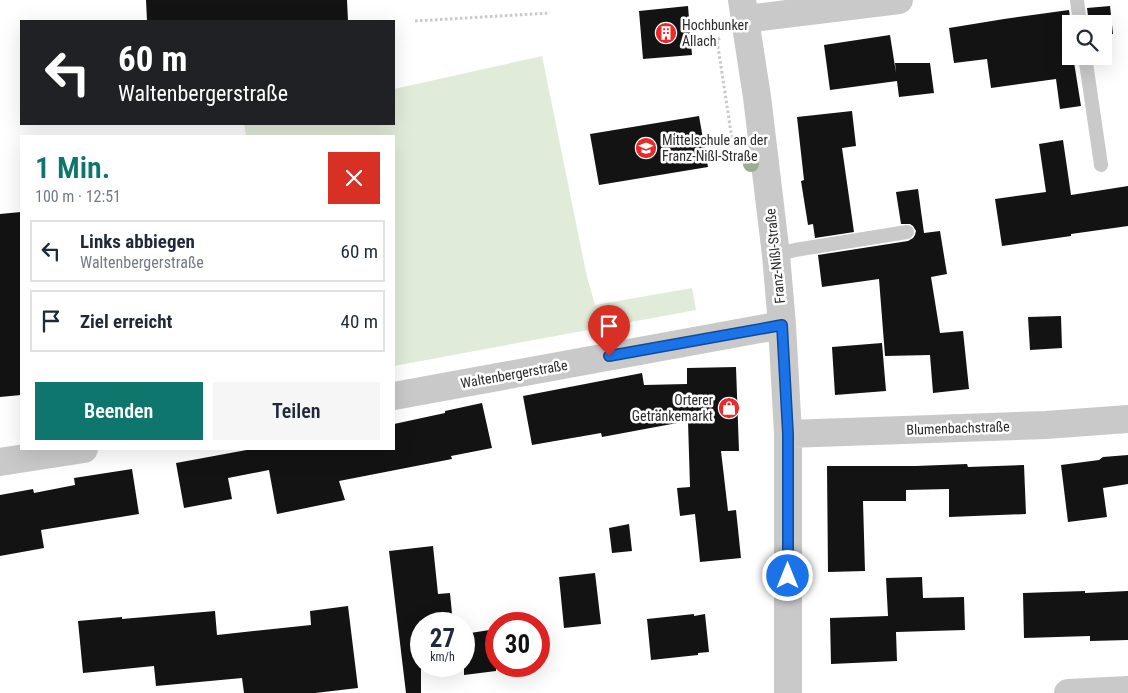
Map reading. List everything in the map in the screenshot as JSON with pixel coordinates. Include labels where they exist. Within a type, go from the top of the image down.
[{"type":"street","points":[[744,10],[899,0]]},
{"type":"street","name":"Franz-Nißl-Straße","points":[[744,10],[757,97],[776,254],[782,325],[788,434],[788,693]]},
{"type":"street","name":"Waltenbergerstraße","points":[[395,396],[782,325]]},
{"type":"street","name":"Blumenbachstraße","points":[[788,434],[1046,425],[1128,419]]},
{"type":"street","points":[[0,462],[78,450]]},
{"type":"street","points":[[1068,693],[1128,690]]},
{"type":"lane","points":[[1077,0],[1079,15]]},
{"type":"lane","points":[[1086,65],[1101,165]]},
{"type":"lane","points":[[776,254],[906,232]]},
{"type":"path","points":[[415,21],[550,13]]},
{"type":"green space","points":[[542,56],[587,277],[595,305],[692,288],[696,310],[395,366],[395,135],[246,135],[244,125],[395,125],[395,89]]},
{"type":"building","points":[[146,0],[347,0],[348,20],[147,20]]},
{"type":"building","name":"Hochbunker Allach","points":[[688,6],[692,55],[643,59],[639,11]]},
{"type":"building","points":[[1110,6],[1111,15],[1088,15],[1087,8]]},
{"type":"building","points":[[1069,10],[1070,15],[1062,15],[1062,65],[1074,65],[1081,106],[1060,109],[1056,79],[991,88],[987,59],[954,63],[949,28]]},
{"type":"building","points":[[890,35],[896,73],[895,63],[930,63],[934,93],[899,97],[897,81],[830,90],[824,45]]},
{"type":"building","points":[[852,111],[856,146],[842,148],[854,232],[815,238],[813,224],[808,225],[801,181],[804,180],[797,117]]},
{"type":"building","points":[[699,116],[708,167],[599,185],[590,134]]},
{"type":"building","points":[[1063,140],[1071,195],[1128,186],[1128,226],[1002,246],[995,199],[1046,192],[1039,144]]},
{"type":"building","points":[[918,189],[924,233],[940,231],[947,274],[931,277],[940,333],[963,331],[969,389],[933,393],[930,355],[885,356],[879,279],[822,287],[818,255],[908,241],[913,238],[916,231],[913,226],[901,224],[896,192]]},
{"type":"building","points":[[20,212],[20,395],[0,397],[0,214]]},
{"type":"building","points":[[1061,316],[1062,348],[1030,350],[1028,317]]},
{"type":"building","points":[[882,343],[886,391],[835,395],[832,347]]},
{"type":"building","points":[[736,367],[739,451],[721,451],[728,511],[736,510],[741,558],[700,562],[695,514],[680,516],[677,488],[690,487],[688,421],[602,437],[601,433],[532,445],[523,396],[642,373],[644,385],[687,384],[687,368]]},
{"type":"building","points":[[482,403],[492,448],[451,456],[452,459],[339,481],[345,500],[277,514],[269,470],[228,478],[232,499],[184,508],[176,463],[247,450],[395,450],[395,424],[445,413],[445,411]]},
{"type":"building","points":[[1128,455],[1128,484],[1103,488],[1107,517],[1068,522],[1061,465],[1099,460],[1103,457]]},
{"type":"building","points":[[967,464],[968,467],[1024,465],[1026,514],[949,517],[949,489],[906,490],[906,501],[863,501],[865,571],[828,572],[827,466]]},
{"type":"building","points":[[132,469],[139,514],[41,530],[44,548],[0,556],[0,495],[33,489],[34,493],[75,485],[74,478]]},
{"type":"building","points":[[629,524],[632,551],[612,553],[609,528]]},
{"type":"building","points":[[433,546],[438,594],[450,593],[452,612],[410,612],[410,677],[421,677],[421,693],[406,693],[389,551]]},
{"type":"building","points":[[595,573],[601,624],[564,628],[559,577]]},
{"type":"building","points":[[922,577],[923,598],[964,597],[965,630],[896,632],[897,661],[831,664],[830,618],[888,616],[886,578]]},
{"type":"building","points":[[1085,591],[1085,593],[1128,591],[1128,640],[1090,641],[1090,636],[1024,638],[1023,593]]},
{"type":"building","points":[[348,606],[358,688],[315,693],[244,693],[242,678],[156,686],[154,666],[83,673],[78,621],[215,611],[217,635],[311,625],[310,611]]},
{"type":"building","points":[[694,614],[694,616],[705,614],[709,652],[651,660],[647,619]]},
{"type":"building","points":[[485,631],[485,672],[475,674],[475,632]]},
{"type":"place","name":"Hochbunker Allach","points":[[666,33]]},
{"type":"place","name":"Mittelschule an der Franz-Nißl-Straße","points":[[646,148]]},
{"type":"place","name":"Orterer Getränkemarkt","points":[[729,408]]},
{"type":"route","points":[[609,356],[782,325],[788,434],[788,576]]}]
